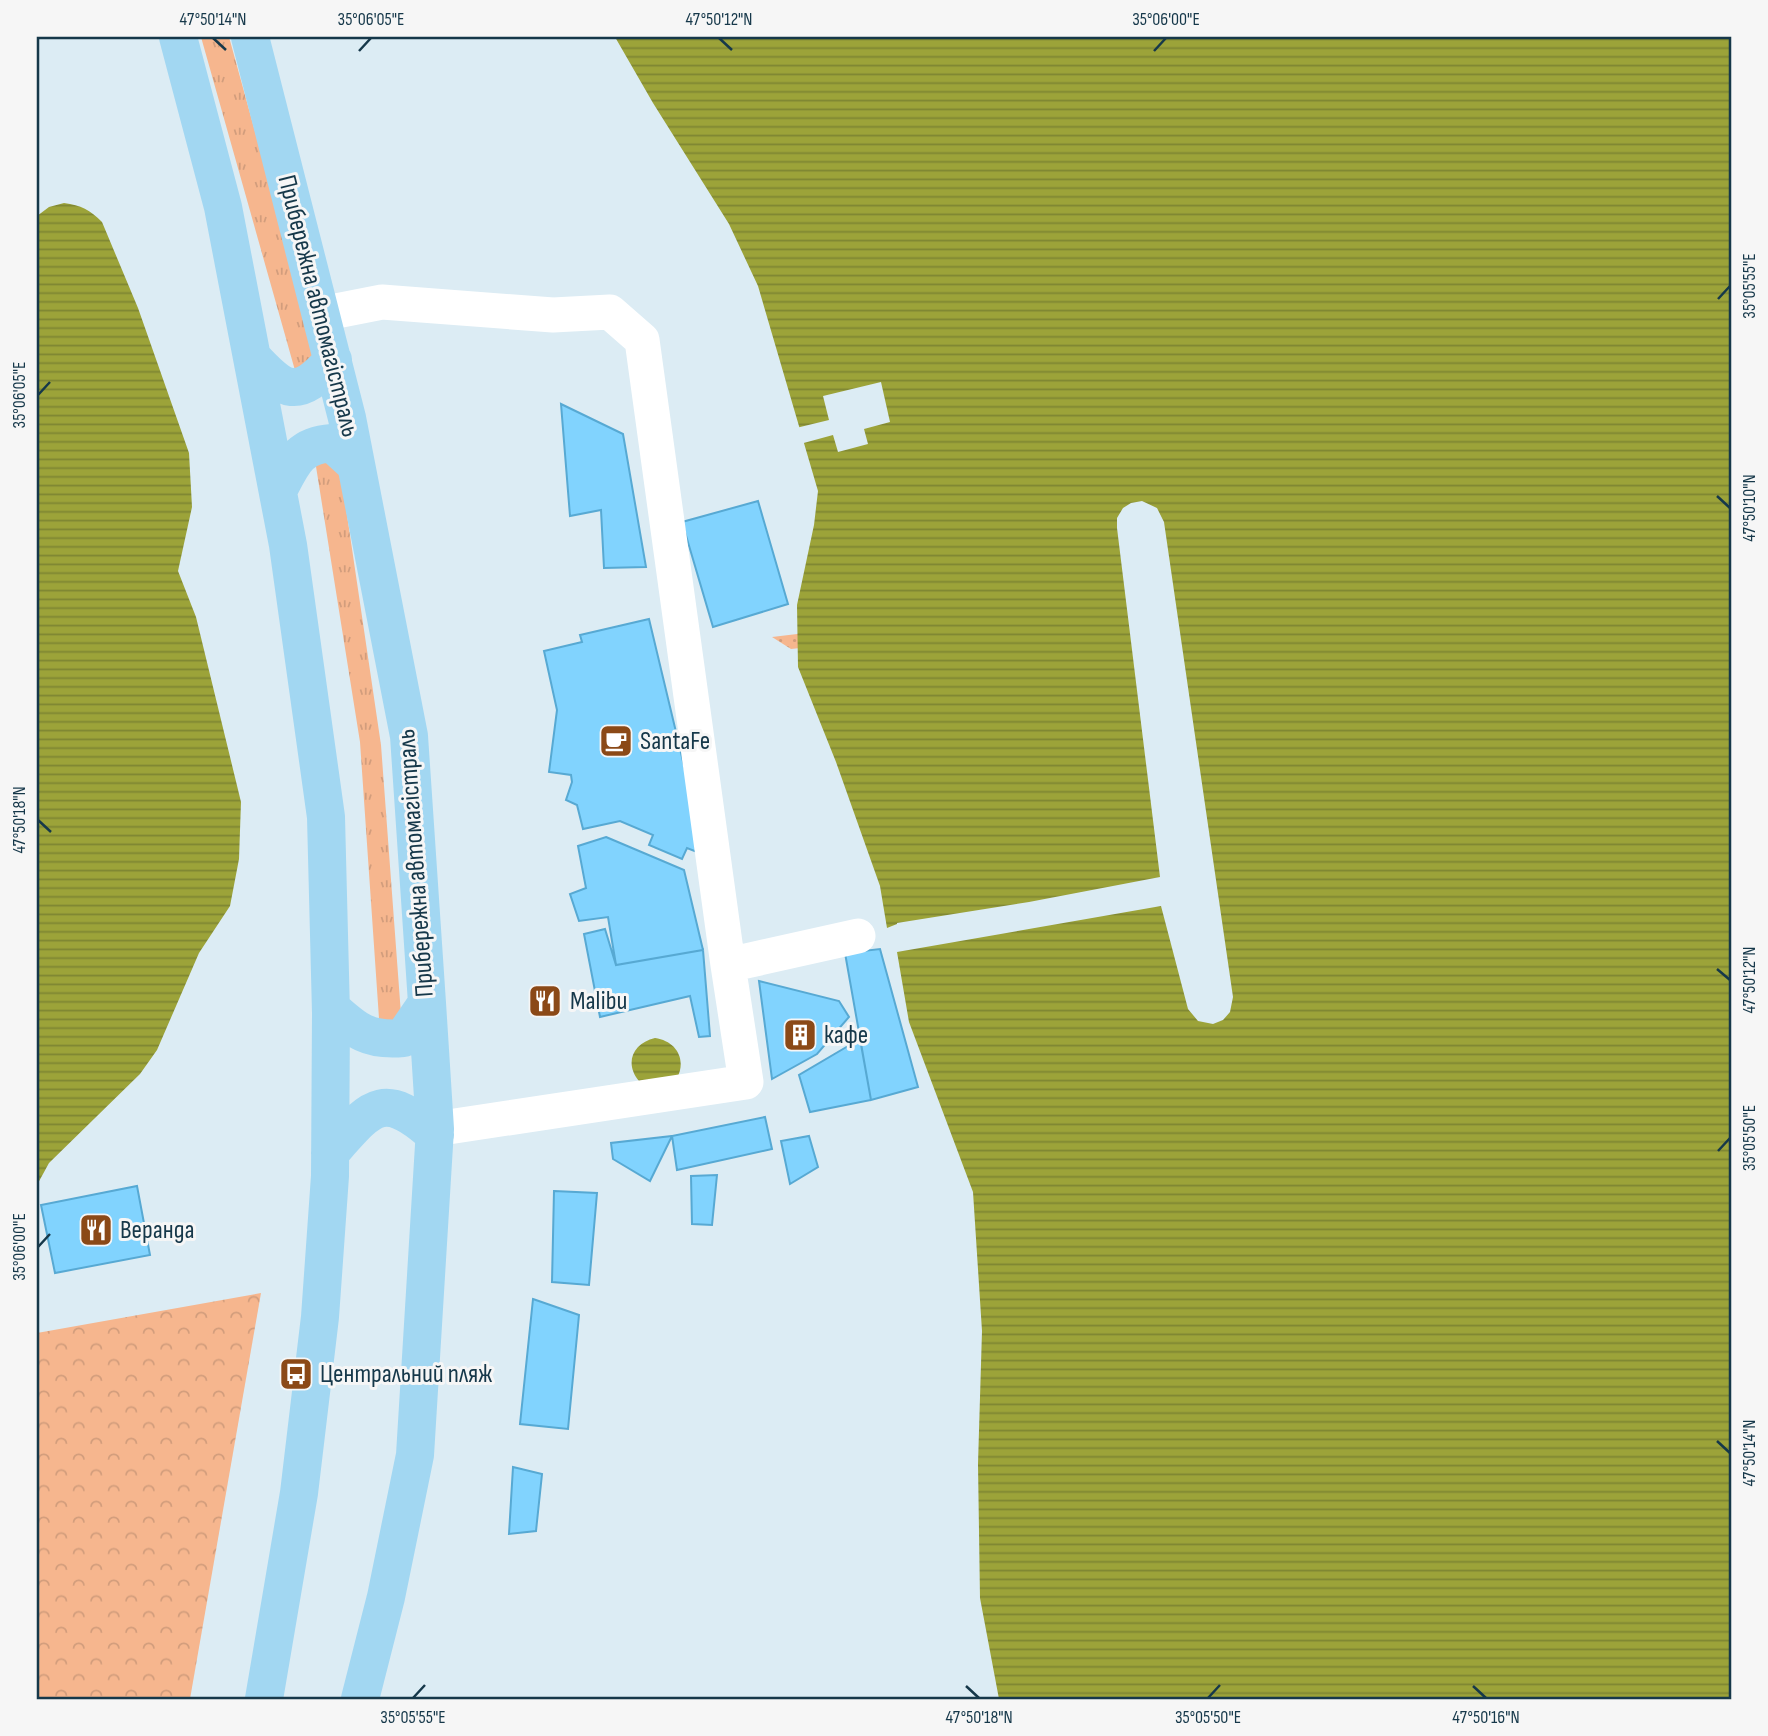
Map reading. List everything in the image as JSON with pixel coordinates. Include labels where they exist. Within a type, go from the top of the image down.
[{"type":"main road","points":[[178,37],[223,207],[278,491],[326,817],[331,1008],[330,1153],[319,1330],[299,1493],[264,1699]]},
{"type":"main road","name":"Прибережна автомагістраль","points":[[250,37],[321,314],[356,465],[409,736],[427,1003],[435,1132],[415,1455],[386,1597],[360,1699]]},
{"type":"main road","points":[[252,357],[283,385],[296,387],[312,382],[332,360]]},
{"type":"main road","points":[[278,491],[293,462],[307,448],[317,444],[332,443],[356,465]]},
{"type":"main road","points":[[331,1008],[364,1035],[383,1040],[403,1038],[427,1003]]},
{"type":"main road","points":[[330,1153],[357,1121],[379,1109],[397,1108],[413,1115],[435,1132]]},
{"type":"main road","points":[[372,1699],[386,1597]]},
{"type":"street","points":[[321,314],[382,302],[553,315],[611,312],[642,341],[746,1082],[435,1132]]},
{"type":"street","points":[[728,965],[858,936]]},
{"type":"green space","points":[[201,37],[229,37],[319,364],[296,374]]},
{"type":"green space","points":[[314,454],[338,454],[381,745],[402,1028],[380,1033],[360,742]]},
{"type":"green space","points":[[839,629],[838,644],[791,649],[772,637]]},
{"type":"green space","points":[[261,1293],[190,1699],[37,1699],[37,1333]]},
{"type":"shaded area","points":[[615,37],[1731,37],[1731,1699],[999,1699],[980,1598],[978,1464],[982,1331],[973,1192],[909,1022],[897,952],[897,924],[887,928],[880,886],[836,762],[798,667],[797,605],[814,525],[818,491],[758,286],[729,224]]},
{"type":"shaded area","points":[[64,203],[85,209],[102,222],[138,308],[189,453],[192,507],[178,571],[196,617],[241,802],[239,859],[230,906],[199,953],[157,1050],[140,1074],[49,1163],[37,1185],[37,216],[49,207]]},
{"type":"shaded area","points":[[655,1038],[669,1043],[678,1052],[680,1071],[677,1078],[639,1081],[632,1067],[633,1055],[641,1044]]},
{"type":"pier","points":[[881,382],[890,422],[864,429],[868,444],[838,452],[833,435],[800,444],[796,428],[829,420],[823,396]]},
{"type":"pier","points":[[1142,501],[1157,508],[1164,522],[1233,997],[1230,1012],[1223,1020],[1213,1024],[1198,1021],[1188,1009],[1161,906],[897,952],[897,923],[1160,877],[1117,528],[1117,518],[1123,508]]},
{"type":"building","points":[[561,404],[623,434],[646,567],[604,568],[601,510],[570,516]]},
{"type":"building","points":[[758,501],[788,604],[713,627],[682,522]]},
{"type":"building","name":"SantaFe","points":[[649,619],[693,803],[697,852],[687,848],[682,859],[649,845],[653,835],[620,821],[583,829],[577,805],[566,800],[572,782],[571,775],[549,772],[557,710],[544,651],[582,642],[580,635]]},
{"type":"building","points":[[606,837],[684,870],[703,950],[616,965],[608,917],[579,921],[570,894],[586,888],[578,846]]},
{"type":"building","points":[[605,929],[616,965],[703,950],[710,1036],[699,1037],[690,996],[600,1017],[584,934]]},
{"type":"building","points":[[880,949],[918,1087],[871,1100],[845,953]]},
{"type":"building","name":"кафе","points":[[759,981],[839,1001],[849,1017],[817,1054],[772,1079]]},
{"type":"building","points":[[860,1039],[871,1100],[810,1112],[799,1075]]},
{"type":"building","points":[[765,1117],[772,1149],[677,1170],[672,1136]]},
{"type":"building","points":[[672,1136],[650,1181],[613,1159],[611,1143]]},
{"type":"building","points":[[809,1136],[818,1167],[790,1184],[781,1141]]},
{"type":"building","points":[[717,1175],[712,1225],[692,1224],[691,1176]]},
{"type":"building","name":"Веранда","points":[[137,1186],[150,1255],[55,1273],[41,1205]]},
{"type":"building","points":[[554,1191],[597,1193],[589,1285],[552,1282]]},
{"type":"building","points":[[533,1299],[579,1315],[568,1429],[520,1424]]},
{"type":"building","points":[[513,1467],[542,1474],[536,1531],[509,1534]]},
{"type":"place","name":"SantaFe","points":[[616,741]]},
{"type":"place","name":"Malibu","points":[[545,1001]]},
{"type":"place","name":"кафе","points":[[800,1035]]},
{"type":"place","name":"Веранда","points":[[96,1230]]},
{"type":"place","name":"Центральний пляж","points":[[296,1374]]}]
